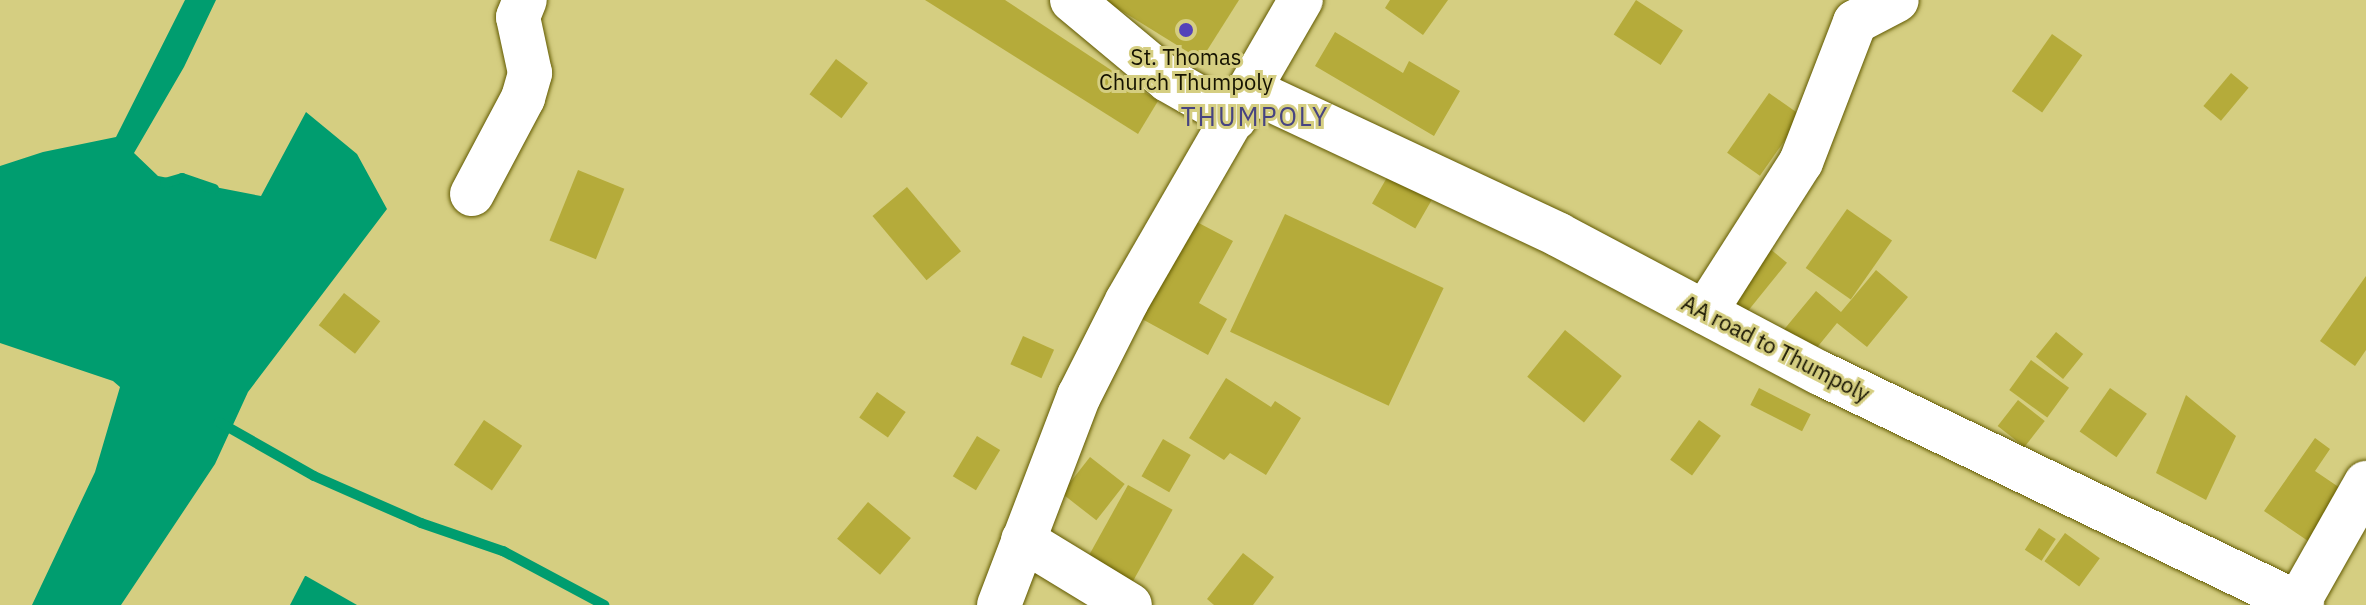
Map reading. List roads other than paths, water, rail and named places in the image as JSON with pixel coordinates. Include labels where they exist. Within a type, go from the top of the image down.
[{"type":"main road","points":[[472,194],[523,98],[530,73],[518,17],[525,0]]},
{"type":"main road","name":"AA road to Thumpoly","points":[[1072,0],[1168,80],[1242,104],[1559,235],[1820,373],[2300,604]]},
{"type":"main road","points":[[999,605],[1079,396],[1127,301],[1301,0]]},
{"type":"main road","points":[[1705,312],[1801,162],[1855,22],[1897,0]]},
{"type":"main road","points":[[2300,604],[2366,483]]},
{"type":"main road","points":[[1023,540],[1130,605]]},
{"type":"waterway","points":[[165,183],[182,178],[214,189]]},
{"type":"waterway","points":[[219,422],[314,476],[421,523],[503,551],[604,605]]},
{"type":"place","name":"St. Thomas Church Thumpoly","points":[[1186,30]]},
{"type":"district","name":"THUMPOLY","points":[[1255,117]]}]
